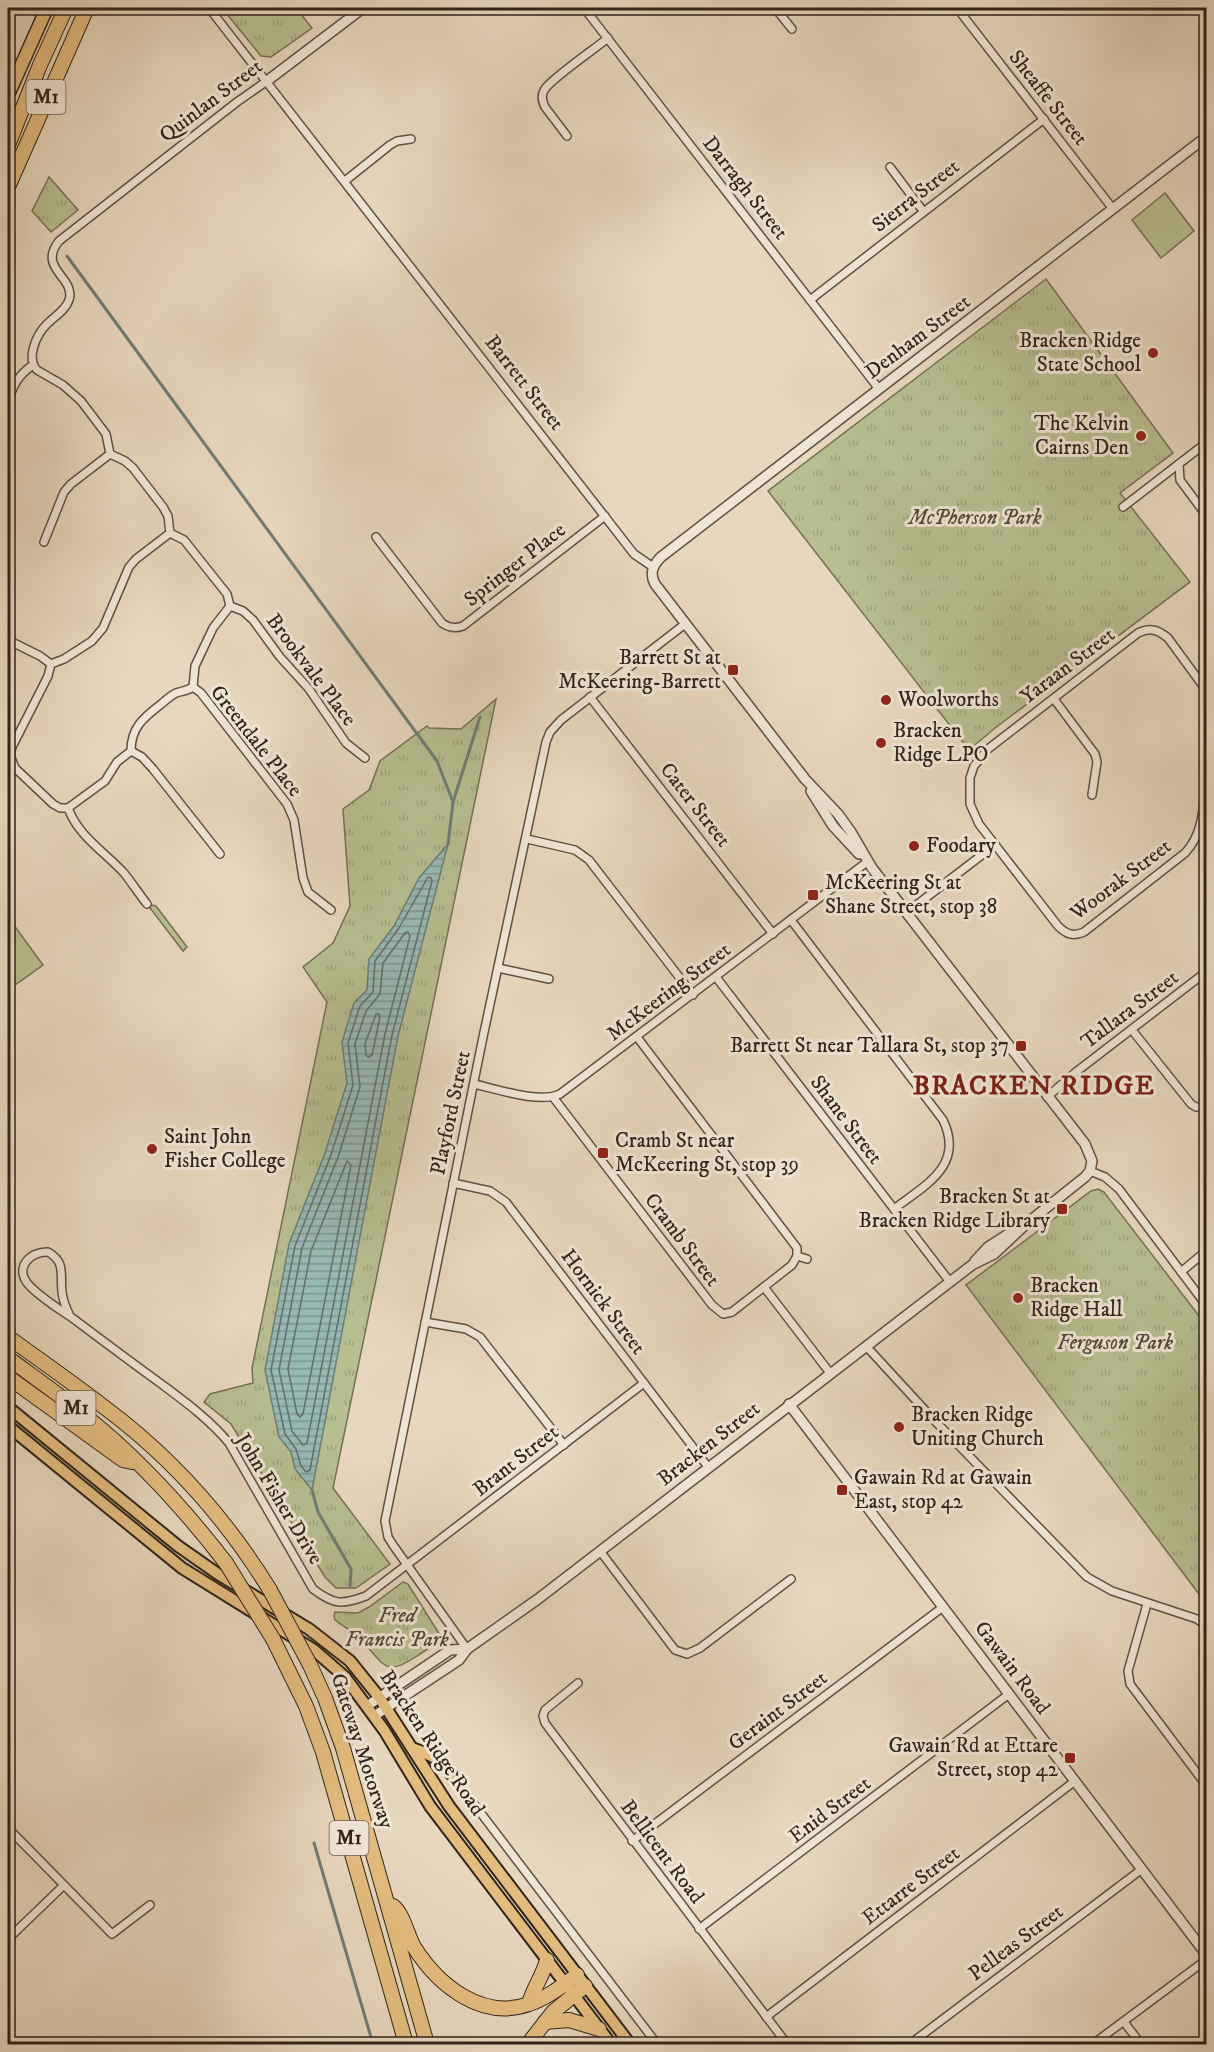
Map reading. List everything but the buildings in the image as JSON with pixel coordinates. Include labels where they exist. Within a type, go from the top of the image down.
[{"type":"highway","points":[[8,95],[47,8]]},
{"type":"highway","name":"M1","points":[[8,145],[40,64],[66,8]]},
{"type":"highway","name":"M1","points":[[8,187],[87,8]]},
{"type":"highway","name":"Gateway Motorway","points":[[8,1337],[105,1407],[181,1476],[224,1525],[270,1590],[310,1665],[343,1748],[427,2044]]},
{"type":"highway","name":"Gateway Motorway","points":[[8,1358],[89,1419],[140,1464],[191,1519],[226,1563],[273,1639],[306,1706],[327,1763],[405,2044]]},
{"type":"highway","points":[[8,1377],[123,1460],[140,1464]]},
{"type":"highway","points":[[385,1898],[397,1909],[406,1932],[425,1963],[454,1992],[472,2001],[500,2008],[529,2004],[569,1989],[581,1980]]},
{"type":"highway","points":[[529,2004],[532,1992],[542,1977],[547,1960]]},
{"type":"highway","points":[[528,2044],[569,1989]]},
{"type":"highway","points":[[545,2022],[569,2020],[599,2029]]},
{"type":"main road","name":"Bracken Ridge Road","points":[[8,1407],[178,1546],[330,1643],[356,1667],[379,1697],[455,1813],[630,2044]]},
{"type":"main road","name":"Bracken Ridge Road","points":[[8,1426],[182,1568],[314,1650],[345,1677],[374,1716],[430,1806],[611,2044]]},
{"type":"main road","points":[[412,1748],[444,1764],[451,1774]]},
{"type":"street","name":"Barrett Street","points":[[209,8],[634,554],[653,567]]},
{"type":"street","name":"Quinlan Street","points":[[33,365],[31,357],[39,336],[45,326],[64,309],[69,300],[69,289],[52,260],[53,248],[59,241],[237,102],[363,8]]},
{"type":"street","name":"Darragh Street","points":[[584,8],[879,389]]},
{"type":"street","points":[[775,8],[792,29]]},
{"type":"street","name":"Sheaffe Street","points":[[957,8],[1113,209]]},
{"type":"street","points":[[567,136],[545,107],[543,91],[608,38]]},
{"type":"street","name":"Sierra Street","points":[[810,300],[1044,119]]},
{"type":"street","name":"Denham Street","points":[[653,567],[661,557],[1206,137]]},
{"type":"street","points":[[345,181],[390,145],[397,141],[411,139]]},
{"type":"street","points":[[890,167],[923,211]]},
{"type":"street","points":[[8,400],[21,373],[33,365],[37,370],[73,392],[81,401],[106,434],[110,454]]},
{"type":"street","points":[[1123,507],[1206,443]]},
{"type":"street","points":[[110,454],[125,461],[133,468],[163,507],[168,516],[170,533]]},
{"type":"street","points":[[44,542],[64,492],[110,454]]},
{"type":"street","points":[[1179,464],[1180,480],[1206,515]]},
{"type":"street","name":"Springer Place","points":[[376,537],[442,623],[458,628],[605,516]]},
{"type":"street","points":[[131,751],[131,739],[136,726],[143,718],[177,693],[193,687],[195,666],[213,628],[230,606],[227,594],[184,540],[170,533]]},
{"type":"street","points":[[51,664],[64,659],[92,641],[103,628],[129,567],[170,533]]},
{"type":"street","points":[[653,567],[655,584],[805,779],[838,814],[851,832],[867,862],[1089,1150],[1092,1161],[1090,1171],[1105,1177],[1119,1189],[1206,1305]]},
{"type":"street","name":"Brookvale Place","points":[[230,606],[243,611],[253,620],[280,657],[309,688],[346,743],[364,758]]},
{"type":"street","name":"Playford Street","points":[[467,1649],[388,1537],[385,1511],[546,742],[550,732],[561,720],[685,624]]},
{"type":"street","name":"Yaraan Street","points":[[1071,935],[1058,926],[979,824],[970,804],[968,789],[974,766],[980,756],[998,740],[1138,633],[1146,630],[1153,629],[1168,638],[1206,690]]},
{"type":"street","points":[[8,640],[51,664]]},
{"type":"street","points":[[51,664],[48,676],[10,746],[10,755],[15,768],[53,804],[60,808],[68,808],[105,781],[117,762],[131,751]]},
{"type":"street","name":"Greendale Place","points":[[193,687],[201,693],[287,804],[294,820],[303,878],[308,892],[331,910]]},
{"type":"street","name":"Cater Street","points":[[590,697],[773,934]]},
{"type":"street","points":[[1054,699],[1095,754],[1097,762],[1092,795]]},
{"type":"street","points":[[131,751],[142,757],[153,769],[220,854]]},
{"type":"street","name":"Woorak Street","points":[[1071,935],[1084,932],[1185,853],[1192,845],[1200,828],[1206,780]]},
{"type":"street","points":[[68,808],[81,832],[124,874],[147,904]]},
{"type":"street","points":[[527,839],[575,850],[589,860],[693,995]]},
{"type":"street","points":[[906,913],[995,845]]},
{"type":"street","name":"McKeering Street","points":[[553,1097],[568,1089],[637,1038],[867,862]]},
{"type":"street","points":[[791,920],[943,1120],[948,1130],[951,1140],[950,1153],[940,1172],[894,1209]]},
{"type":"street","points":[[498,968],[549,979]]},
{"type":"street","name":"Tallara Street","points":[[1047,1097],[1206,972]]},
{"type":"street","name":"Shane Street","points":[[716,977],[950,1282]]},
{"type":"street","points":[[1132,1030],[1191,1104],[1204,1108],[1205,1117]]},
{"type":"street","points":[[637,1038],[794,1243],[798,1256],[807,1259]]},
{"type":"street","points":[[474,1084],[541,1098],[553,1097]]},
{"type":"street","name":"Cramb Street","points":[[553,1097],[712,1305],[723,1314]]},
{"type":"street","name":"Bracken Street","points":[[374,1716],[459,1660],[467,1649],[503,1626],[789,1404],[972,1265],[993,1254],[1026,1224],[1072,1189],[1090,1171]]},
{"type":"street","name":"Hornick Street","points":[[453,1183],[490,1191],[506,1202],[708,1467]]},
{"type":"street","points":[[1181,1272],[1206,1251]]},
{"type":"street","name":"John Fisher Drive","points":[[70,1316],[62,1293],[59,1261],[48,1252],[34,1253],[25,1263],[24,1276],[27,1283],[70,1316],[215,1426],[229,1443],[313,1589],[329,1601],[348,1603],[366,1596],[408,1565]]},
{"type":"street","name":"Cramb Street","points":[[723,1314],[732,1311],[788,1269],[798,1256]]},
{"type":"street","points":[[764,1287],[830,1373]]},
{"type":"street","name":"Cramb Street","points":[[721,1322],[723,1314]]},
{"type":"street","points":[[425,1322],[466,1329],[480,1337],[564,1445]]},
{"type":"street","points":[[866,1346],[934,1420],[1087,1577],[1112,1592],[1197,1618],[1206,1626]]},
{"type":"street","name":"Brant Street","points":[[408,1565],[644,1383]]},
{"type":"street","name":"Gawain Road","points":[[789,1404],[1206,1954]]},
{"type":"street","points":[[600,1551],[675,1650],[687,1654],[700,1648],[791,1579]]},
{"type":"street","points":[[1147,1604],[1128,1671],[1130,1684],[1206,1785]]},
{"type":"street","name":"Geraint Street","points":[[632,1841],[943,1607]]},
{"type":"street","name":"Bracken Street","points":[[367,1706],[450,1650],[467,1649]]},
{"type":"street","name":"Bellicent Road","points":[[578,1683],[545,1710],[543,1716],[545,1723],[787,2044]]},
{"type":"street","name":"Enid Street","points":[[699,1929],[1009,1694]]},
{"type":"street","name":"Bracken Ridge Road","points":[[451,1774],[657,2044]]},
{"type":"street","name":"Ettarre Street","points":[[766,2017],[1075,1781]]},
{"type":"street","points":[[8,1828],[112,1934],[150,1905]]},
{"type":"street","name":"Pelleas Street","points":[[910,2044],[1142,1869]]},
{"type":"street","points":[[8,1939],[63,1886]]},
{"type":"street","points":[[1093,2044],[1206,1960]]},
{"type":"street","points":[[1124,2022],[1141,2044]]},
{"type":"green space","points":[[222,8],[296,8],[312,28],[271,57],[261,56]]},
{"type":"green space","points":[[49,177],[78,210],[51,232],[32,211]]},
{"type":"green space","points":[[1165,193],[1194,231],[1161,258],[1132,220]]},
{"type":"green space","name":"McPherson Park","points":[[1046,279],[1173,453],[1120,493],[1190,582],[969,750],[768,491]]},
{"type":"green space","points":[[496,699],[333,1488],[390,1564],[356,1588],[336,1588],[325,1577],[231,1424],[204,1402],[210,1394],[253,1383],[252,1368],[327,1002],[303,967],[333,943],[350,906],[343,809],[369,790],[380,761],[427,726],[429,728],[461,729]]},
{"type":"green space","points":[[147,904],[156,906],[187,947],[183,951]]},
{"type":"green space","points":[[8,917],[43,965],[8,990]]},
{"type":"green space","name":"Ferguson Park","points":[[1098,1189],[1104,1192],[1206,1325],[1205,1602],[966,1285],[1091,1191]]},
{"type":"green space","name":"Fred Francis Park","points":[[403,1582],[408,1584],[440,1635],[427,1650],[399,1666],[392,1667],[382,1663],[358,1637],[335,1620],[334,1616],[335,1612],[358,1613]]},
{"type":"water","points":[[448,844],[398,1036],[312,1490],[295,1469],[291,1452],[279,1437],[265,1370],[289,1244],[325,1153],[347,1083],[342,1042],[354,1003],[367,990],[369,959],[394,926],[419,878]]},
{"type":"waterway","points":[[67,256],[437,761],[453,802]]},
{"type":"waterway","points":[[448,844],[453,802],[480,717]]},
{"type":"waterway","points":[[312,1490],[318,1512],[351,1569],[350,1586]]},
{"type":"waterway","points":[[314,1843],[373,2044]]},
{"type":"place","name":"Bracken Ridge State School","points":[[1153,353]]},
{"type":"place","name":"The Kelvin Cairns Den","points":[[1141,436]]},
{"type":"place","name":"Barrett St at McKeering-Barrett","points":[[733,670]]},
{"type":"place","name":"Woolworths","points":[[886,700]]},
{"type":"place","name":"Bracken Ridge LPO","points":[[881,743]]},
{"type":"place","name":"Foodary","points":[[914,846]]},
{"type":"place","name":"McKeering St at Shane Street, stop 38","points":[[813,895]]},
{"type":"place","name":"Barrett St near Tallara St, stop 37","points":[[1021,1046]]},
{"type":"place","name":"Saint John Fisher College","points":[[152,1149]]},
{"type":"place","name":"Cramb St near McKeering St, stop 39","points":[[603,1153]]},
{"type":"place","name":"Bracken St at Bracken Ridge Library","points":[[1062,1209]]},
{"type":"place","name":"Bracken Ridge Hall","points":[[1018,1298]]},
{"type":"place","name":"Bracken Ridge Uniting Church","points":[[899,1427]]},
{"type":"place","name":"Gawain Rd at Gawain East, stop 42","points":[[842,1490]]},
{"type":"place","name":"Gawain Rd at Ettare Street, stop 42","points":[[1070,1758]]},
{"type":"district","name":"BRACKEN RIDGE","points":[[1034,1086]]}]
